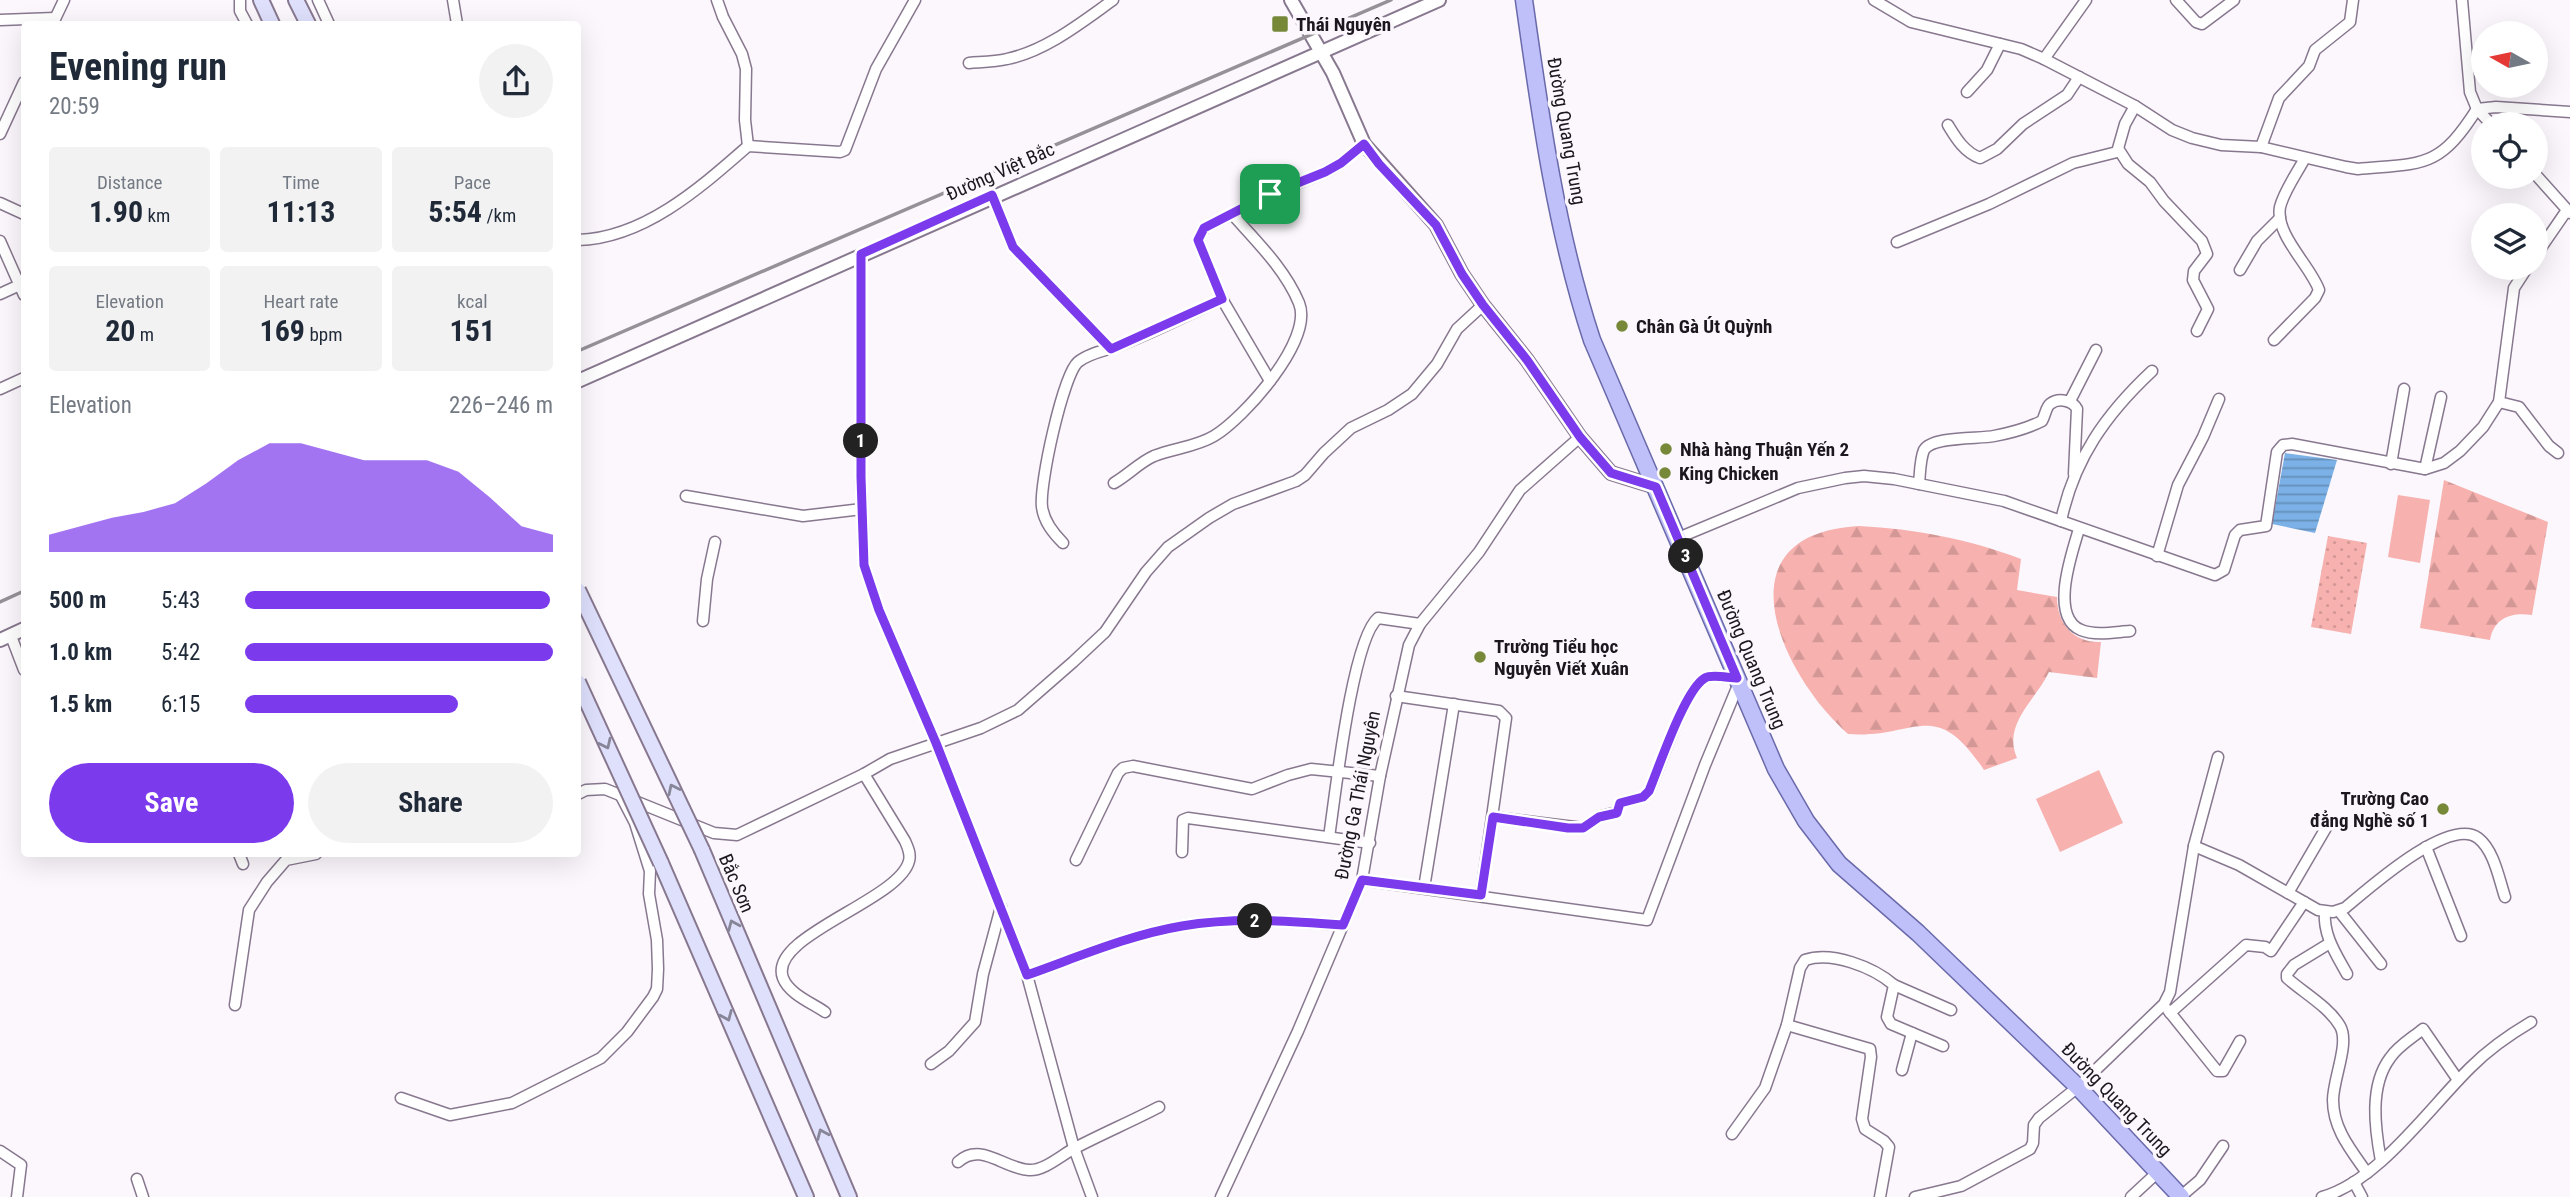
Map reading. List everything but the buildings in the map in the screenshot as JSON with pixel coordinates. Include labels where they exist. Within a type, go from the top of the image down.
[{"type":"main road","points":[[261,0],[271,21]]},
{"type":"main road","points":[[296,0],[306,21]]},
{"type":"main road","name":"Đường Quang Trung","points":[[1524,0],[1549,159],[1578,295],[1592,341],[1776,769],[1806,821],[1839,864],[1918,933],[2078,1087],[2181,1197]]},
{"type":"main road","name":"Bắc Sơn","points":[[581,596],[702,850],[849,1197]]},
{"type":"main road","points":[[581,688],[662,863],[806,1197]]},
{"type":"street","points":[[0,20],[54,21],[64,0]]},
{"type":"street","points":[[240,0],[240,11],[245,21]]},
{"type":"street","points":[[317,0],[327,21]]},
{"type":"street","points":[[453,0],[456,21]]},
{"type":"street","points":[[717,0],[723,18],[742,54],[746,69],[745,120],[748,146]]},
{"type":"street","points":[[581,240],[598,239],[643,224],[705,183],[748,146],[840,152],[845,150],[876,69],[915,0]]},
{"type":"street","points":[[969,63],[1006,60],[1023,55],[1070,29],[1113,0]]},
{"type":"street","points":[[1291,0],[1322,51],[1364,144],[1436,225],[1462,274],[1483,305],[1527,360],[1580,437],[1611,473],[1656,487]]},
{"type":"street","name":"Đường Việt Bắc","points":[[581,380],[992,195],[1439,0]]},
{"type":"street","points":[[1874,0],[1911,22],[2000,44],[2044,59],[2134,106],[2172,130],[2221,145],[2261,147],[2358,169],[2418,163],[2428,161],[2445,150],[2461,135],[2477,109]]},
{"type":"street","points":[[2044,59],[2086,0]]},
{"type":"street","points":[[2176,0],[2196,22],[2202,24],[2234,0]]},
{"type":"street","points":[[2261,147],[2279,98],[2309,66],[2315,50],[2350,22],[2353,0]]},
{"type":"street","points":[[2462,0],[2469,83],[2480,112]]},
{"type":"street","points":[[1967,92],[1987,70],[2000,44]]},
{"type":"street","points":[[1948,125],[1970,154],[1980,158],[1997,149],[2023,124],[2067,95],[2079,77]]},
{"type":"street","points":[[0,134],[3,122],[21,88]]},
{"type":"street","points":[[2134,106],[2122,132],[2119,150],[2128,164],[2150,181],[2164,201],[2202,242],[2207,254],[2194,271],[2193,280],[2208,309],[2197,331]]},
{"type":"street","points":[[2477,109],[2496,107],[2570,112]]},
{"type":"street","points":[[1270,382],[1222,299],[1198,240],[1204,228],[1270,194],[1325,172],[1364,144]]},
{"type":"street","points":[[1898,242],[1989,204],[2073,163],[2119,150]]},
{"type":"street","points":[[2274,340],[2315,298],[2319,290],[2283,230],[2280,218],[2281,205],[2305,158]]},
{"type":"street","points":[[2548,188],[2569,212],[2548,239]]},
{"type":"street","points":[[992,195],[1013,247],[1111,349]]},
{"type":"street","points":[[0,203],[21,213]]},
{"type":"street","points":[[1114,483],[1151,457],[1199,444],[1215,436],[1241,415],[1270,382],[1295,341],[1301,321],[1299,302],[1270,257],[1232,214]]},
{"type":"street","points":[[2240,270],[2257,240],[2280,218]]},
{"type":"street","points":[[0,241],[21,282]]},
{"type":"street","points":[[861,254],[864,565],[1027,975],[1074,1148],[1092,1197]]},
{"type":"street","points":[[1678,538],[1798,488],[1864,476],[2004,501],[2157,556],[2215,575],[2220,574],[2224,570],[2235,535],[2240,530],[2266,526],[2277,452],[2283,445],[2292,444],[2424,469],[2444,463],[2460,451],[2483,427],[2499,401],[2514,288],[2519,280]]},
{"type":"street","points":[[0,293],[21,284]]},
{"type":"street","points":[[1063,544],[1044,515],[1042,495],[1066,382],[1080,360],[1111,349],[1222,299]]},
{"type":"street","points":[[581,793],[597,789],[714,833],[731,836],[864,774],[890,759],[981,728],[1018,710],[1105,632],[1146,572],[1168,547],[1233,504],[1296,481],[1351,428],[1402,402],[1431,372],[1457,330],[1483,305]]},
{"type":"street","points":[[2070,401],[2096,350]]},
{"type":"street","points":[[2061,522],[2067,491],[2074,474],[2108,418],[2152,371]]},
{"type":"street","points":[[0,389],[21,379]]},
{"type":"street","points":[[2391,464],[2403,389]]},
{"type":"street","points":[[2424,469],[2441,397]]},
{"type":"street","points":[[2157,556],[2178,485],[2203,437],[2219,398]]},
{"type":"street","points":[[1919,484],[1924,450],[1931,444],[1997,436],[2027,427],[2042,421],[2051,403],[2070,401],[2075,404],[2077,410],[2074,474]]},
{"type":"street","points":[[2499,401],[2519,407],[2549,446],[2558,453]]},
{"type":"street","name":"Đường Ga Thái Nguyên","points":[[1221,1197],[1298,1031],[1362,880],[1396,696],[1409,645],[1420,624],[1479,552],[1528,481],[1580,437]]},
{"type":"street","points":[[686,496],[791,515],[815,516],[862,509]]},
{"type":"street","points":[[2079,529],[2068,568],[2065,593],[2069,621],[2086,632],[2130,631]]},
{"type":"street","points":[[703,621],[707,579],[715,542]]},
{"type":"street","points":[[1329,837],[1351,690],[1360,654],[1374,620],[1382,618],[1420,624]]},
{"type":"street","points":[[21,630],[5,638],[21,665]]},
{"type":"street","points":[[1362,880],[1647,920],[1738,681],[1710,677],[1703,680],[1684,705],[1649,791],[1643,797],[1620,803],[1617,813],[1599,817],[1583,828],[1493,817]]},
{"type":"street","points":[[1396,696],[1499,711],[1506,718],[1481,895]]},
{"type":"street","points":[[1424,888],[1454,704]]},
{"type":"street","points":[[2167,1008],[2194,846],[2218,757]]},
{"type":"street","points":[[1076,860],[1118,773],[1123,768],[1133,766],[1252,789],[1301,771],[1319,769],[1380,776]]},
{"type":"street","points":[[825,1012],[787,985],[782,976],[782,965],[796,946],[894,883],[910,860],[905,841],[864,774]]},
{"type":"street","points":[[401,1098],[450,1115],[512,1103],[601,1058],[627,1032],[653,997],[657,989],[658,969],[657,940],[649,894],[650,871],[635,823],[621,796]]},
{"type":"street","points":[[1182,852],[1183,820],[1188,818],[1370,843]]},
{"type":"street","points":[[2288,893],[2330,821]]},
{"type":"street","points":[[2194,846],[2239,865],[2325,912],[2339,911],[2426,847],[2450,835],[2465,834],[2478,838],[2489,853],[2505,897]]},
{"type":"street","points":[[2426,847],[2461,936]]},
{"type":"street","points":[[235,1005],[249,910],[286,860],[301,857]]},
{"type":"street","points":[[1915,1197],[1961,1186],[2030,1149],[2034,1125],[2039,1118],[2167,1008],[2246,945],[2265,947],[2271,951],[2304,902]]},
{"type":"street","points":[[931,1064],[949,1051],[975,1022],[983,974],[1001,906]]},
{"type":"street","points":[[2339,911],[2381,964]]},
{"type":"street","points":[[2325,912],[2325,928],[2330,943],[2347,974]]},
{"type":"street","points":[[1027,975],[1110,946],[1182,926],[1241,921],[1343,925]]},
{"type":"street","points":[[2330,943],[2294,965],[2287,978],[2341,1027],[2344,1040],[2333,1101],[2336,1121],[2343,1140],[2367,1173]]},
{"type":"street","points":[[1732,1134],[1765,1088],[1787,1025],[1800,968],[1805,960],[1814,957],[1841,960],[1871,970],[1894,985],[1951,1010]]},
{"type":"street","points":[[1894,985],[1887,1017],[1891,1024],[1943,1046]]},
{"type":"street","points":[[2167,1008],[2217,1070],[2223,1071],[2228,1066],[2240,1041]]},
{"type":"street","points":[[2322,1197],[2333,1194],[2367,1173],[2494,1046],[2531,1022]]},
{"type":"street","points":[[1787,1025],[1870,1049],[1862,1119],[1865,1129],[1889,1147],[1880,1197]]},
{"type":"street","points":[[2381,1161],[2376,1127],[2377,1095],[2381,1074],[2388,1059],[2400,1046],[2423,1029],[2458,1080]]},
{"type":"street","points":[[1902,1070],[1912,1033]]},
{"type":"street","points":[[958,1162],[974,1154],[989,1156],[1017,1168],[1039,1169],[1074,1148],[1159,1108]]},
{"type":"street","points":[[2181,1197],[2200,1180],[2223,1146]]},
{"type":"street","points":[[0,1151],[20,1165],[17,1197]]},
{"type":"street","points":[[2131,1197],[2159,1171]]},
{"type":"street","points":[[137,1179],[143,1197]]},
{"type":"street","points":[[2354,1182],[2362,1197]]},
{"type":"green space","points":[[2444,480],[2548,522],[2532,615],[2505,618],[2495,626],[2490,640],[2420,628]]},
{"type":"green space","points":[[2398,495],[2430,500],[2420,563],[2388,557]]},
{"type":"green space","points":[[1859,526],[1942,536],[2021,559],[2017,590],[2057,597],[2060,615],[2069,630],[2082,639],[2101,642],[2097,678],[2049,672],[2017,723],[2014,746],[2017,758],[1984,770],[1967,747],[1951,733],[1937,727],[1848,734],[1823,708],[1801,678],[1784,644],[1775,611],[1775,580],[1788,554],[1815,535]]},
{"type":"green space","points":[[2328,536],[2367,543],[2351,634],[2311,627]]},
{"type":"green space","points":[[2099,770],[2123,823],[2060,852],[2036,799]]},
{"type":"water","points":[[2285,453],[2337,460],[2315,533],[2272,524]]},
{"type":"railway","points":[[581,350],[1391,0]]},
{"type":"railway","points":[[0,602],[21,592]]},
{"type":"place","name":"Thái Nguyên","points":[[1280,24]]},
{"type":"place","name":"Chân Gà Út Quỳnh","points":[[1622,326]]},
{"type":"place","name":"Nhà hàng Thuận Yến 2","points":[[1666,449]]},
{"type":"place","name":"King Chicken","points":[[1665,473]]},
{"type":"place","name":"Trường Tiểu học Nguyễn Viết Xuân","points":[[1480,657]]},
{"type":"place","name":"Trường Cao đẳng Nghề số 1","points":[[2443,809]]},
{"type":"route","points":[[1364,144],[1436,225],[1462,274],[1483,305],[1527,360],[1580,437],[1611,473],[1656,487],[1737,678],[1707,677],[1703,680],[1684,705],[1649,791],[1643,797],[1620,803],[1617,813],[1599,817],[1583,828],[1493,817],[1481,895],[1362,880],[1343,925],[1241,921],[1182,926],[1110,946],[1027,975],[936,743],[879,610],[864,565],[861,477],[861,254],[992,195],[1013,247],[1111,349],[1222,299],[1203,256],[1198,240],[1200,234],[1204,228],[1270,194],[1325,172],[1364,144]]}]
